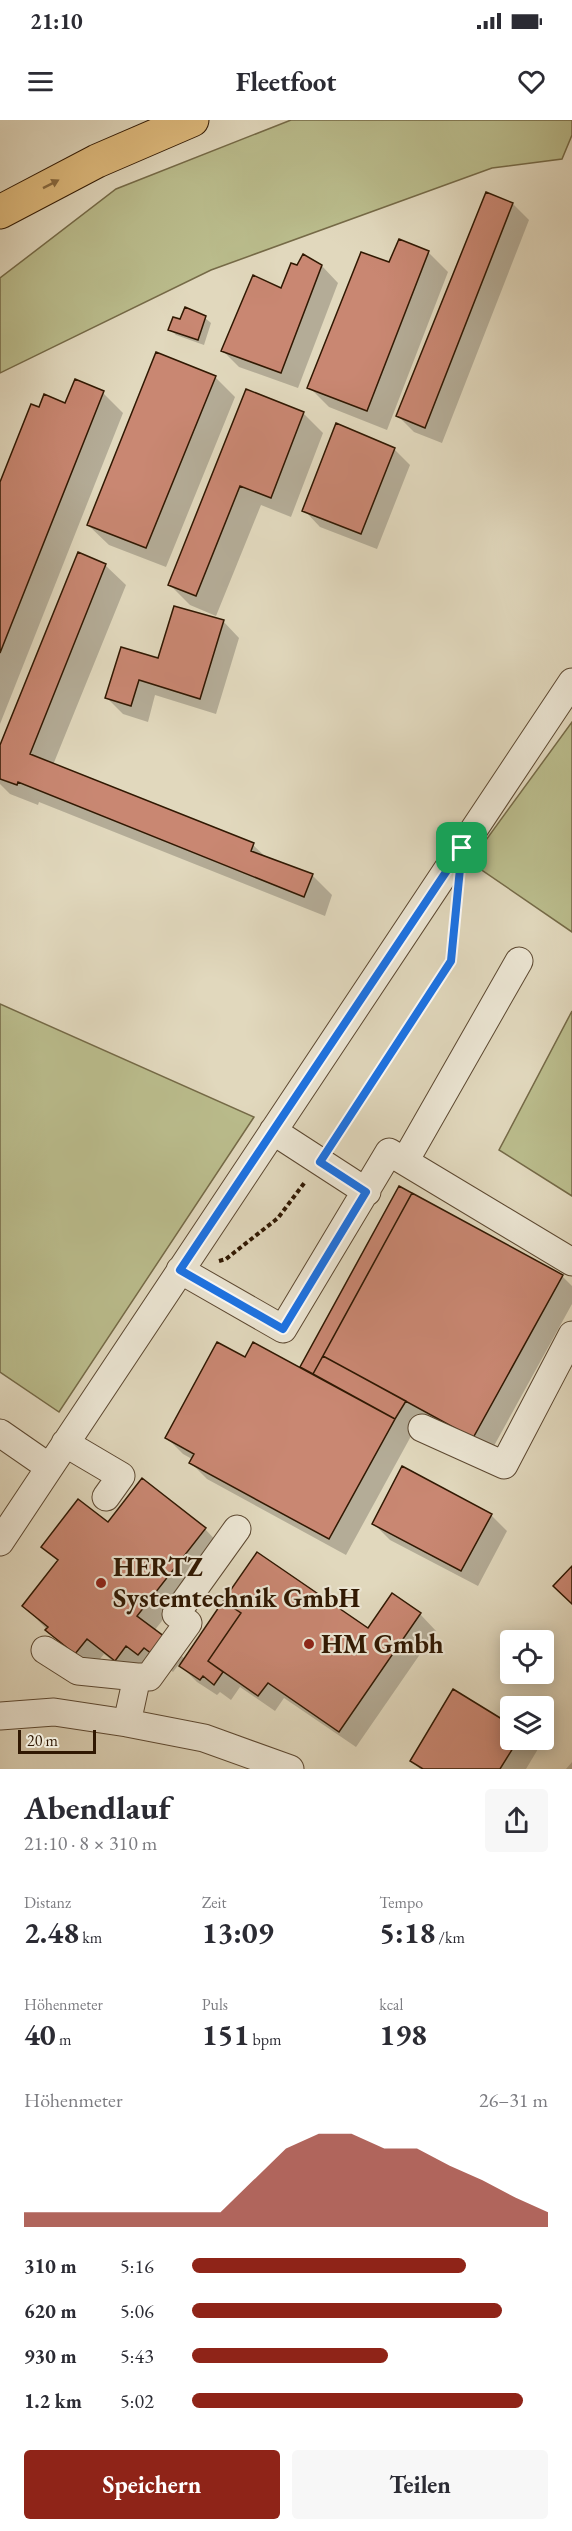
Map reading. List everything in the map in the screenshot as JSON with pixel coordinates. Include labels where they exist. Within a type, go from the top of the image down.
[{"type":"highway","points":[[0,212],[97,161],[192,120]]},
{"type":"street","points":[[0,1542],[572,681]]},
{"type":"street","points":[[405,1161],[519,961]]},
{"type":"street","points":[[273,1131],[366,1192]]},
{"type":"street","points":[[180,1270],[283,1329],[389,1152],[572,1262]]},
{"type":"street","points":[[422,1428],[504,1465],[572,1335]]},
{"type":"street","points":[[0,1433],[49,1467]]},
{"type":"street","points":[[65,1443],[121,1476],[106,1497]]},
{"type":"street","points":[[45,1650],[78,1671],[149,1677],[188,1623],[176,1614],[237,1529]]},
{"type":"street","points":[[126,1723],[138,1677]]},
{"type":"street","points":[[0,1716],[54,1712],[126,1723],[204,1738],[290,1769]]},
{"type":"path","points":[[180,1270],[226,1259],[278,1218],[320,1162],[451,961],[456,904]]},
{"type":"green space","points":[[291,120],[572,120],[572,135],[562,159],[492,168],[211,270],[0,373],[0,278],[116,189]]},
{"type":"green space","points":[[572,722],[572,932],[470,862]]},
{"type":"green space","points":[[0,1004],[254,1117],[59,1412],[0,1372]]},
{"type":"green space","points":[[572,1011],[572,1196],[499,1150]]},
{"type":"building","points":[[486,192],[513,203],[425,428],[396,416]]},
{"type":"building","points":[[399,239],[429,251],[367,411],[307,388],[361,252],[389,262]]},
{"type":"building","points":[[303,254],[322,265],[281,373],[221,351],[253,275],[281,288],[291,263],[297,265]]},
{"type":"building","points":[[185,307],[206,316],[198,340],[168,330],[173,317],[180,319]]},
{"type":"building","points":[[156,352],[216,376],[146,548],[87,525]]},
{"type":"building","points":[[75,379],[104,391],[0,653],[0,482],[31,404],[39,407],[44,394],[65,403]]},
{"type":"building","points":[[246,389],[304,412],[271,498],[240,486],[196,596],[168,585]]},
{"type":"building","points":[[336,423],[395,448],[361,534],[302,511]]},
{"type":"building","points":[[78,552],[106,564],[30,754],[254,843],[251,851],[313,874],[304,897],[18,782],[17,785],[0,779],[0,745]]},
{"type":"building","points":[[174,606],[224,620],[200,699],[139,680],[131,706],[105,698],[121,647],[158,658]]},
{"type":"building","points":[[399,1186],[412,1193],[313,1374],[300,1367]]},
{"type":"building","points":[[412,1193],[563,1275],[473,1438],[323,1356]]},
{"type":"building","points":[[217,1342],[245,1357],[253,1342],[395,1419],[329,1539],[189,1463],[194,1454],[165,1438]]},
{"type":"building","points":[[323,1356],[406,1401],[395,1419],[313,1374]]},
{"type":"building","points":[[402,1466],[492,1514],[461,1571],[372,1524]]},
{"type":"building","name":"HERTZ Systemtechnik GmbH","points":[[142,1478],[206,1528],[137,1616],[169,1640],[156,1657],[144,1648],[138,1655],[126,1646],[115,1661],[87,1639],[75,1654],[45,1630],[48,1627],[22,1606],[58,1560],[41,1547],[78,1499],[108,1522]]},
{"type":"building","name":"HM Gmbh","points":[[257,1552],[368,1628],[392,1593],[421,1613],[339,1732],[268,1683],[258,1696],[208,1661],[241,1613],[223,1601]]},
{"type":"building","points":[[572,1566],[572,1604],[553,1586]]},
{"type":"building","points":[[223,1601],[241,1613],[208,1661],[223,1672],[214,1685],[203,1676],[200,1680],[179,1666]]},
{"type":"building","points":[[453,1689],[500,1718],[500,1750],[512,1750],[500,1769],[423,1769],[410,1761]]},
{"type":"place","name":"HERTZ Systemtechnik GmbH","points":[[101,1583]]},
{"type":"place","name":"HM Gmbh","points":[[309,1644]]},
{"type":"route","points":[[462,848],[451,961],[320,1162],[366,1192],[283,1329],[180,1270],[462,848]]}]
